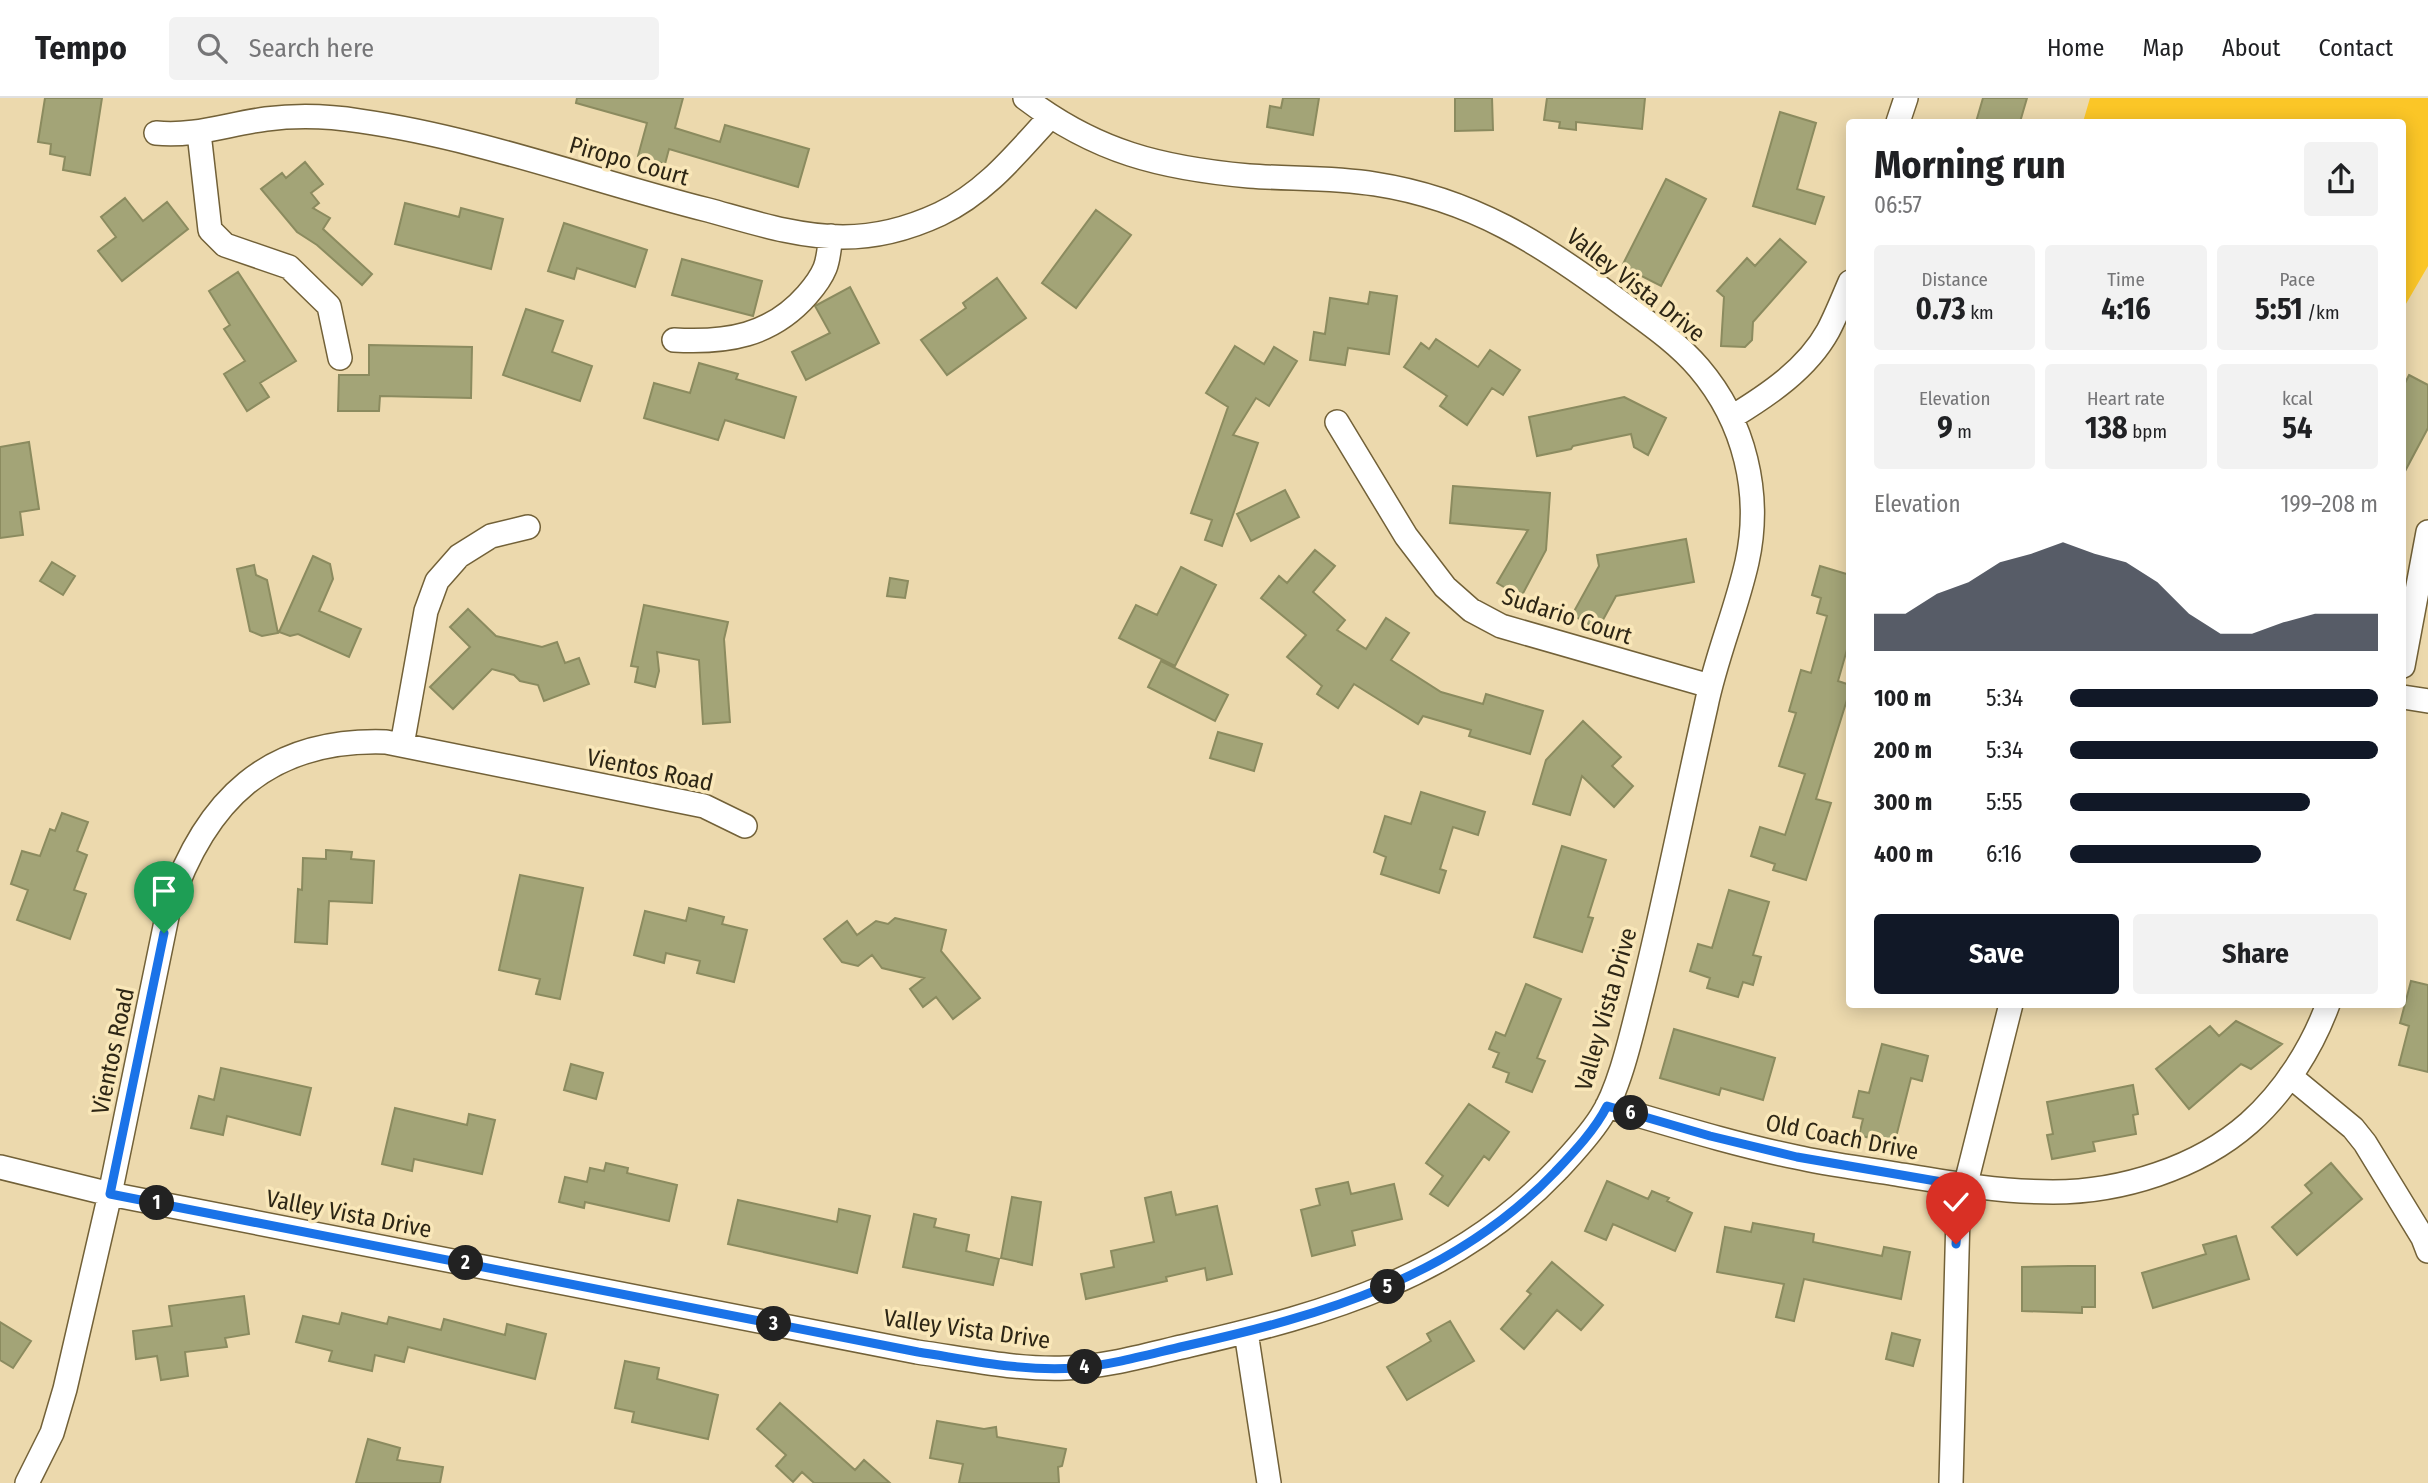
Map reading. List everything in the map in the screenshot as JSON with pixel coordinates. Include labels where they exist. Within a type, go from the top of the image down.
[{"type":"street","name":"Valley Vista Drive","points":[[0,1167],[110,1194],[918,1352],[1009,1366],[1079,1368],[1246,1332],[1368,1296],[1464,1246],[1498,1224],[1545,1183],[1602,1115],[1628,1048],[1710,686],[1742,581],[1751,532],[1750,481],[1746,457],[1732,416],[1698,367],[1653,327],[1563,260],[1520,233],[1470,209],[1382,185],[1337,178],[1248,176],[1155,163],[1097,144],[1050,117],[1025,98]]},
{"type":"street","points":[[1899,119],[1906,98]]},
{"type":"street","name":"Piropo Court","points":[[156,133],[199,133],[277,118],[361,121],[439,135],[796,233],[831,236],[893,231],[916,224],[960,203],[998,175],[1050,117]]},
{"type":"street","points":[[199,133],[210,230],[225,245],[289,267],[329,306],[340,358]]},
{"type":"street","points":[[674,340],[719,340],[767,328],[784,318],[821,277],[826,267],[831,236]]},
{"type":"street","points":[[1732,416],[1762,399],[1810,356],[1828,330],[1846,291]]},
{"type":"street","name":"Sudario Court","points":[[1337,422],[1406,536],[1445,587],[1471,610],[1501,626],[1710,686]]},
{"type":"street","points":[[402,745],[426,611],[438,581],[459,556],[491,536],[528,527]]},
{"type":"street","points":[[2406,650],[2428,532]]},
{"type":"street","points":[[2406,697],[2428,701]]},
{"type":"street","name":"Vientos Road","points":[[27,1483],[52,1433],[62,1400],[110,1194],[169,907],[181,871],[205,828],[237,791],[259,773],[300,753],[342,743],[364,742],[402,745],[704,806],[745,826]]},
{"type":"street","points":[[1951,1483],[1958,1215],[2010,1008]]},
{"type":"street","name":"Old Coach Drive","points":[[1607,1106],[1710,1136],[1797,1157],[1965,1186],[2055,1192],[2090,1190],[2158,1174],[2225,1142],[2250,1123],[2290,1076],[2313,1038],[2326,1008]]},
{"type":"street","points":[[2290,1076],[2353,1128],[2365,1143],[2423,1238],[2428,1251]]},
{"type":"street","points":[[1246,1332],[1269,1483]]},
{"type":"shaded area","points":[[2090,98],[2428,98],[2428,266],[2406,304],[2406,119],[2084,119]]},
{"type":"building","points":[[45,98],[102,98],[90,175],[63,170],[65,157],[50,154],[51,144],[38,142]]},
{"type":"building","points":[[577,98],[683,98],[675,128],[720,142],[725,125],[809,149],[798,187],[669,149],[665,164],[638,156],[647,123],[576,103]]},
{"type":"building","points":[[1283,98],[1319,98],[1313,135],[1267,127],[1270,106],[1281,108]]},
{"type":"building","points":[[1455,98],[1492,98],[1493,130],[1455,131]]},
{"type":"building","points":[[1547,98],[1645,98],[1642,129],[1576,122],[1576,130],[1559,128],[1560,122],[1544,120]]},
{"type":"building","points":[[1983,98],[2027,98],[2021,119],[1977,119]]},
{"type":"building","points":[[1780,112],[1816,123],[1797,189],[1824,197],[1815,224],[1753,206]]},
{"type":"building","points":[[305,162],[323,184],[311,193],[319,203],[313,208],[330,218],[323,229],[372,274],[362,285],[317,245],[297,232],[261,189],[282,173],[286,178]]},
{"type":"building","points":[[1666,179],[1706,199],[1661,286],[1622,266]]},
{"type":"building","points":[[125,198],[143,221],[167,202],[188,229],[122,281],[98,251],[116,237],[101,217]]},
{"type":"building","points":[[405,203],[459,217],[461,208],[503,219],[491,269],[395,244]]},
{"type":"building","points":[[1096,210],[1131,235],[1076,308],[1042,283]]},
{"type":"building","points":[[564,223],[647,250],[635,287],[577,268],[574,279],[548,271]]},
{"type":"building","points":[[1780,239],[1806,262],[1753,322],[1752,340],[1745,347],[1721,346],[1724,297],[1717,291],[1747,258],[1755,266]]},
{"type":"building","points":[[682,259],[762,281],[753,316],[672,295]]},
{"type":"building","points":[[238,272],[296,361],[260,383],[269,397],[247,411],[224,374],[245,361],[224,329],[230,325],[209,291]]},
{"type":"building","points":[[997,278],[1026,318],[947,375],[921,340],[966,308],[963,303]]},
{"type":"building","points":[[850,287],[879,343],[806,380],[792,352],[830,333],[815,306]]},
{"type":"building","points":[[1370,292],[1397,296],[1389,354],[1348,348],[1345,365],[1310,360],[1314,332],[1325,334],[1330,298],[1368,304]]},
{"type":"building","points":[[526,309],[563,321],[552,352],[592,366],[580,401],[503,375]]},
{"type":"building","points":[[1436,339],[1478,367],[1490,350],[1520,370],[1503,395],[1492,388],[1467,425],[1440,406],[1447,396],[1404,367],[1421,343],[1429,349]]},
{"type":"building","points":[[369,345],[472,347],[471,398],[380,396],[379,411],[338,411],[339,375],[369,375]]},
{"type":"building","points":[[1235,346],[1264,364],[1274,347],[1297,361],[1269,406],[1256,398],[1233,435],[1258,443],[1222,546],[1205,540],[1212,520],[1191,513],[1228,407],[1206,393]]},
{"type":"building","points":[[699,363],[738,374],[736,379],[796,397],[784,438],[725,420],[718,440],[644,418],[654,383],[690,393]]},
{"type":"building","points":[[2409,375],[2428,385],[2428,428],[2406,469],[2406,381]]},
{"type":"building","points":[[1624,397],[1666,418],[1648,455],[1634,447],[1631,434],[1537,456],[1529,417]]},
{"type":"building","points":[[29,442],[39,509],[20,512],[23,535],[0,538],[0,447]]},
{"type":"building","points":[[1453,486],[1550,493],[1546,550],[1521,597],[1497,583],[1528,530],[1450,523]]},
{"type":"building","points":[[1285,490],[1299,517],[1251,541],[1237,514]]},
{"type":"building","points":[[1686,539],[1694,582],[1616,596],[1598,629],[1572,615],[1599,566],[1597,555]]},
{"type":"building","points":[[1315,550],[1335,566],[1313,592],[1345,620],[1337,630],[1366,649],[1386,618],[1409,633],[1391,660],[1441,692],[1483,704],[1486,694],[1543,711],[1530,754],[1469,736],[1471,730],[1423,716],[1418,724],[1354,684],[1338,708],[1317,694],[1322,686],[1287,657],[1306,635],[1261,598],[1279,576],[1287,583]]},
{"type":"building","points":[[313,556],[330,564],[333,579],[319,611],[361,629],[349,657],[298,634],[290,636],[279,632]]},
{"type":"building","points":[[52,562],[75,576],[63,595],[40,581]]},
{"type":"building","points":[[254,565],[256,575],[267,580],[278,633],[262,636],[250,631],[237,569]]},
{"type":"building","points":[[1820,566],[1846,574],[1846,653],[1838,681],[1846,684],[1846,703],[1816,799],[1831,803],[1806,880],[1773,870],[1775,864],[1751,856],[1760,827],[1785,835],[1805,774],[1779,766],[1796,713],[1789,711],[1801,670],[1811,673],[1827,616],[1817,613],[1821,598],[1812,595]]},
{"type":"building","points":[[1181,567],[1216,585],[1175,666],[1119,638],[1136,605],[1157,615]]},
{"type":"building","points":[[890,578],[908,581],[905,598],[887,596]]},
{"type":"building","points":[[644,605],[728,622],[724,639],[730,722],[703,724],[699,660],[657,652],[659,671],[655,687],[635,682],[638,667],[631,666]]},
{"type":"building","points":[[468,609],[496,636],[542,647],[557,642],[565,663],[579,658],[589,684],[544,701],[538,685],[520,681],[514,675],[492,669],[453,709],[430,687],[470,647],[450,627]]},
{"type":"building","points":[[1161,661],[1228,695],[1215,721],[1148,687]]},
{"type":"building","points":[[1583,721],[1621,757],[1612,766],[1633,786],[1614,807],[1582,776],[1570,815],[1533,804],[1546,760]]},
{"type":"building","points":[[1218,732],[1262,744],[1254,771],[1210,758]]},
{"type":"building","points":[[1421,792],[1485,812],[1478,835],[1453,827],[1440,869],[1446,871],[1439,893],[1381,874],[1386,857],[1374,852],[1385,816],[1411,824]]},
{"type":"building","points":[[62,813],[88,822],[77,851],[87,855],[74,890],[86,894],[70,939],[17,920],[28,890],[11,884],[22,851],[40,856],[50,829],[55,831]]},
{"type":"building","points":[[1562,846],[1606,860],[1588,917],[1593,918],[1582,952],[1534,937]]},
{"type":"building","points":[[326,850],[352,852],[351,859],[374,861],[372,903],[329,901],[327,944],[295,942],[303,858],[326,859]]},
{"type":"building","points":[[520,875],[583,888],[560,999],[536,994],[540,979],[499,970]]},
{"type":"building","points":[[1729,890],[1769,902],[1753,955],[1761,957],[1753,985],[1743,982],[1738,997],[1707,988],[1710,978],[1690,971],[1698,944],[1712,948]]},
{"type":"building","points":[[689,908],[724,917],[722,924],[747,930],[734,982],[697,973],[700,961],[666,953],[664,963],[634,955],[645,911],[686,921]]},
{"type":"building","points":[[895,918],[946,930],[941,951],[980,998],[953,1019],[936,997],[923,1007],[910,989],[924,978],[882,968],[872,955],[858,966],[842,962],[824,939],[847,921],[857,935],[876,921],[888,924]]},
{"type":"building","points":[[2411,981],[2428,985],[2428,1072],[2399,1065],[2409,1026],[2400,1023]]},
{"type":"building","points":[[1526,984],[1561,999],[1537,1058],[1545,1061],[1532,1092],[1506,1082],[1509,1073],[1493,1067],[1499,1053],[1489,1049],[1496,1032],[1505,1036]]},
{"type":"building","points":[[2236,1021],[2282,1044],[2251,1069],[2241,1064],[2189,1109],[2156,1069],[2210,1026],[2219,1036]]},
{"type":"building","points":[[1674,1029],[1775,1058],[1763,1100],[1721,1088],[1719,1095],[1660,1078]]},
{"type":"building","points":[[1882,1044],[1928,1056],[1922,1081],[1911,1078],[1894,1145],[1859,1135],[1863,1119],[1853,1117],[1859,1091],[1869,1093]]},
{"type":"building","points":[[571,1064],[603,1073],[596,1099],[564,1090]]},
{"type":"building","points":[[221,1068],[311,1088],[300,1135],[227,1116],[223,1135],[191,1128],[199,1096],[214,1100]]},
{"type":"building","points":[[2133,1085],[2138,1114],[2133,1115],[2136,1134],[2093,1142],[2095,1151],[2052,1159],[2047,1135],[2053,1134],[2047,1102]]},
{"type":"building","points":[[1469,1104],[1509,1132],[1489,1160],[1484,1156],[1448,1206],[1430,1194],[1443,1176],[1426,1163]]},
{"type":"building","points":[[395,1108],[467,1125],[469,1114],[495,1120],[482,1174],[414,1159],[412,1171],[382,1164]]},
{"type":"building","points":[[606,1163],[628,1168],[627,1173],[677,1185],[669,1221],[585,1202],[584,1208],[559,1202],[565,1177],[587,1182],[590,1168],[604,1171]]},
{"type":"building","points":[[2331,1163],[2362,1199],[2297,1255],[2272,1227],[2312,1193],[2305,1185]]},
{"type":"building","points":[[1607,1181],[1648,1199],[1652,1191],[1692,1213],[1675,1251],[1613,1224],[1606,1240],[1585,1231]]},
{"type":"building","points":[[1348,1182],[1351,1194],[1394,1184],[1402,1219],[1352,1231],[1355,1245],[1312,1256],[1301,1210],[1320,1205],[1316,1189]]},
{"type":"building","points":[[1171,1192],[1176,1215],[1217,1206],[1232,1274],[1207,1280],[1205,1268],[1166,1277],[1167,1281],[1086,1299],[1081,1274],[1114,1267],[1111,1251],[1154,1242],[1145,1198]]},
{"type":"building","points":[[1012,1197],[1041,1202],[1032,1265],[1001,1258]]},
{"type":"building","points":[[738,1200],[837,1222],[839,1209],[870,1216],[857,1273],[728,1244]]},
{"type":"building","points":[[914,1214],[936,1219],[934,1227],[969,1235],[966,1251],[999,1259],[993,1285],[903,1267]]},
{"type":"building","points":[[1753,1223],[1814,1234],[1813,1242],[1882,1256],[1884,1247],[1910,1252],[1901,1299],[1804,1279],[1794,1321],[1776,1317],[1784,1284],[1717,1272],[1725,1227],[1751,1232]]},
{"type":"building","points":[[2236,1236],[2249,1279],[2153,1308],[2142,1273],[2206,1254],[2203,1245]]},
{"type":"building","points":[[1552,1262],[1603,1305],[1581,1330],[1557,1310],[1524,1349],[1501,1329],[1531,1294],[1527,1291]]},
{"type":"building","points":[[2095,1266],[2095,1307],[2082,1307],[2082,1313],[2022,1311],[2022,1267]]},
{"type":"building","points":[[244,1296],[249,1334],[225,1338],[227,1347],[185,1352],[188,1376],[161,1380],[157,1356],[136,1359],[133,1331],[172,1326],[169,1306]]},
{"type":"building","points":[[342,1313],[387,1324],[389,1317],[441,1330],[444,1319],[505,1335],[507,1324],[546,1334],[535,1379],[408,1347],[404,1362],[375,1355],[372,1371],[329,1361],[332,1351],[296,1342],[303,1316],[339,1324]]},
{"type":"building","points":[[1450,1321],[1474,1361],[1407,1400],[1387,1367],[1431,1341],[1427,1334]]},
{"type":"building","points":[[0,1322],[31,1341],[13,1368],[0,1360]]},
{"type":"building","points":[[1892,1333],[1920,1340],[1913,1366],[1886,1359]]},
{"type":"building","points":[[625,1361],[659,1368],[657,1379],[718,1395],[708,1439],[632,1422],[634,1412],[615,1408]]},
{"type":"building","points":[[780,1403],[855,1470],[864,1460],[890,1483],[814,1483],[802,1472],[793,1482],[776,1466],[786,1455],[757,1429]]},
{"type":"building","points":[[937,1421],[984,1429],[996,1427],[997,1437],[1066,1449],[1062,1466],[1058,1467],[1059,1483],[959,1483],[963,1464],[930,1458]]},
{"type":"building","points":[[368,1439],[400,1448],[397,1460],[443,1467],[440,1483],[356,1483]]},
{"type":"route","points":[[164,933],[110,1194],[918,1352],[1009,1366],[1079,1368],[1246,1332],[1368,1296],[1399,1282],[1498,1224],[1545,1183],[1570,1156],[1607,1106],[1710,1136],[1797,1157],[1965,1186],[1958,1215],[1956,1244]]}]
